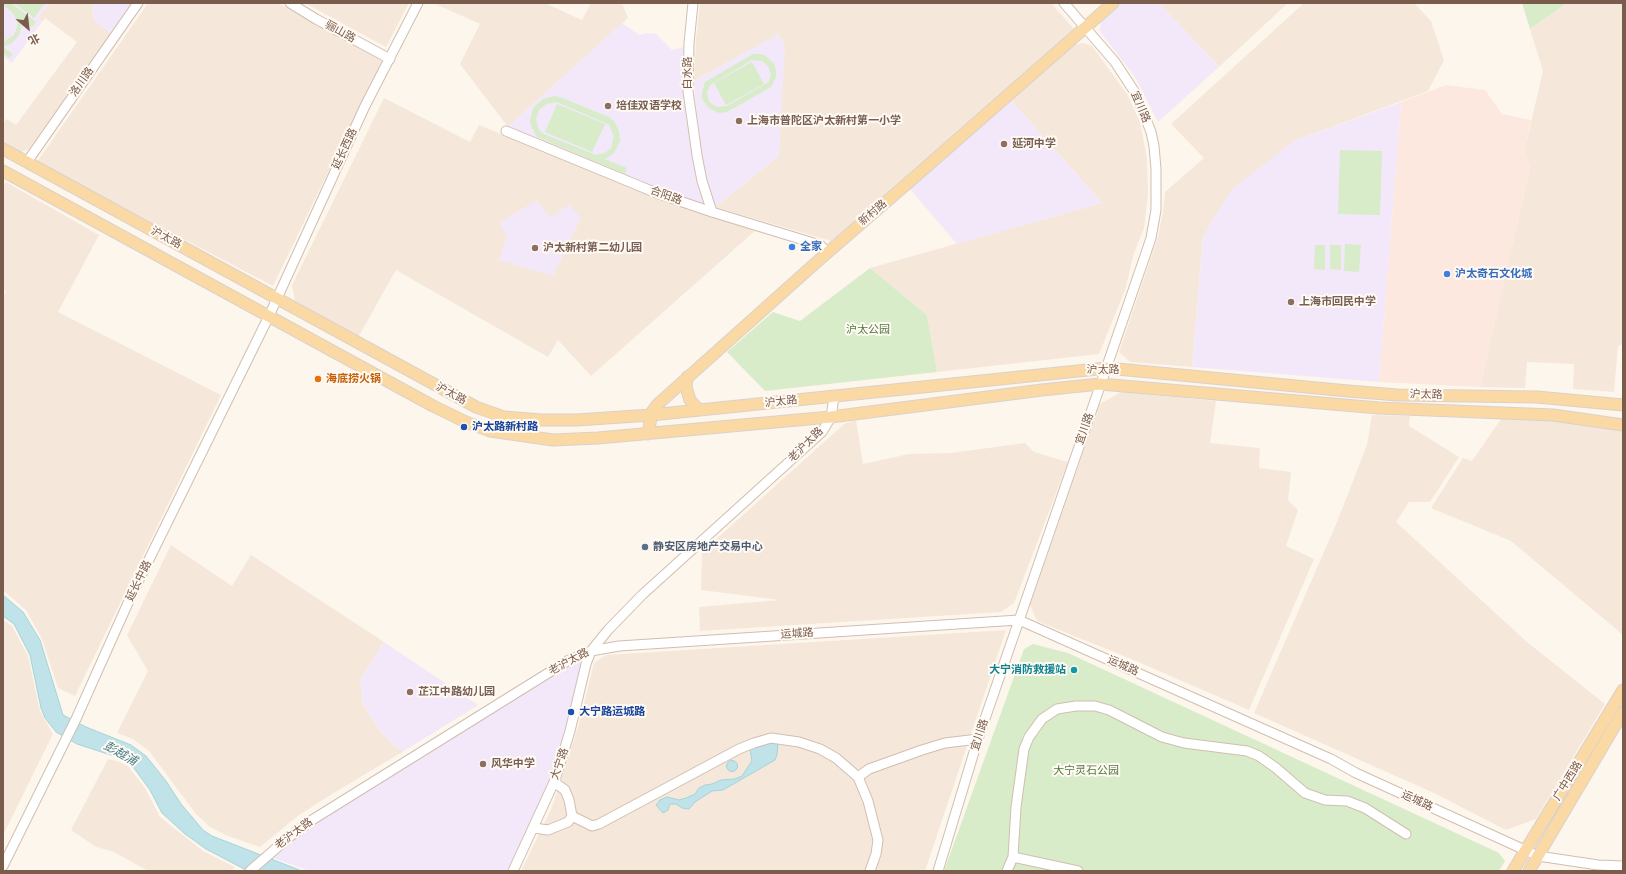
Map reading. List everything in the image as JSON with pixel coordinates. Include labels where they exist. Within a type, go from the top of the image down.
[{"type":"main road","name":"新村路","points":[[648,434],[652,415],[658,404],[687,377],[827,252],[1113,3]]},
{"type":"main road","name":"沪太路","points":[[3,150],[476,407],[504,416],[541,420],[577,420],[652,415],[1107,368],[1397,395],[1537,397],[1623,405]]},
{"type":"main road","name":"沪太路","points":[[3,171],[433,406],[466,422],[490,430],[553,440],[648,434],[831,417],[1100,384],[1378,408],[1553,415],[1623,425]]},
{"type":"main road","points":[[687,377],[686,387],[690,400],[699,410]]},
{"type":"main road","name":"广中西路","points":[[1513,871],[1623,690]]},
{"type":"main road","name":"广中西路","points":[[1529,871],[1623,712]]},
{"type":"street","name":"洛川路","points":[[27,162],[138,3]]},
{"type":"street","name":"骊山路","points":[[290,3],[316,19],[390,59]]},
{"type":"street","name":"延长西路","points":[[277,298],[365,106],[418,3]]},
{"type":"street","name":"白水路","points":[[692,3],[688,91],[702,181],[712,212]]},
{"type":"street","name":"宜川路","points":[[938,871],[978,739],[1151,238],[1156,210],[1156,169],[1151,132],[1136,94],[1119,68],[1064,3]]},
{"type":"street","name":"合阳路","points":[[506,131],[659,194],[820,245],[827,252]]},
{"type":"street","name":"延长中路","points":[[3,866],[66,740],[132,594],[277,298]]},
{"type":"street","name":"老沪太路","points":[[250,870],[265,856],[312,820],[569,660],[591,652],[620,616],[822,432],[831,417],[834,397]]},
{"type":"street","name":"运城路","points":[[591,652],[619,646],[1019,620],[1331,759],[1356,773],[1538,856],[1598,865],[1623,866]]},
{"type":"street","name":"大宁路","points":[[514,871],[554,782],[570,731],[586,664],[591,652]]},
{"type":"street","points":[[1007,871],[1013,857],[1019,782],[1024,749],[1042,719],[1057,709],[1076,706],[1095,706],[1109,710],[1162,738],[1184,744],[1247,751],[1259,756],[1276,768],[1305,793],[1325,800],[1347,801],[1365,808],[1406,834]]},
{"type":"street","points":[[572,816],[592,826],[599,824],[738,749],[772,738],[804,743],[820,749],[836,758],[858,777],[868,802],[878,840],[876,854],[870,871]]},
{"type":"street","points":[[858,777],[869,769],[922,750],[945,743],[978,739]]},
{"type":"street","points":[[534,828],[548,830],[568,822],[572,816],[569,800],[565,790],[554,782]]},
{"type":"street","points":[[1013,857],[1078,871]]},
{"type":"shaded area","points":[[3,3],[50,3],[38,18],[42,22],[12,63],[3,56]]},
{"type":"shaded area","points":[[50,3],[92,3],[94,20],[111,33],[29,149],[21,152],[3,142],[3,123],[7,119],[16,125],[77,42],[45,18],[42,22],[38,18]]},
{"type":"shaded area","points":[[92,3],[132,3],[111,33],[94,20]]},
{"type":"shaded area","points":[[148,3],[278,3],[382,61],[273,286],[37,162]]},
{"type":"shaded area","points":[[305,3],[409,3],[386,47]]},
{"type":"shaded area","points":[[433,3],[545,3],[582,20],[591,3],[622,3],[628,18],[508,127],[460,64],[480,24]]},
{"type":"shaded area","points":[[700,3],[1051,3],[1074,29],[831,241],[715,207],[779,156],[779,34],[694,81],[696,39]]},
{"type":"shaded area","points":[[1121,3],[1159,3],[1219,67],[1158,122],[1135,77],[1099,30],[1102,20]]},
{"type":"shaded area","points":[[1159,3],[1288,3],[1219,67]]},
{"type":"shaded area","points":[[1304,3],[1414,3],[1431,21],[1444,60],[1428,91],[1294,141],[1203,236],[1192,367],[1130,362],[1119,352],[1158,237],[1165,192],[1204,158],[1171,124]]},
{"type":"shaded area","points":[[1567,3],[1623,3],[1623,344],[1618,346],[1614,392],[1573,389],[1574,364],[1527,362],[1525,388],[1480,387],[1530,166],[1524,152],[1543,71],[1530,29]]},
{"type":"shaded area","name":"培佳双语学校","points":[[622,23],[639,35],[647,33],[656,34],[672,50],[683,47],[683,88],[687,124],[706,206],[508,127]]},
{"type":"shaded area","name":"上海市普陀区沪太新村第一小学","points":[[778,34],[785,45],[779,156],[715,207],[706,176],[702,154],[694,81]]},
{"type":"shaded area","points":[[1083,43],[1092,46],[1127,94],[1140,122],[1147,159],[1148,194],[1144,228],[1134,253],[1125,290],[1099,354],[937,372],[927,315],[870,268],[1102,203],[1010,99],[1074,45]]},
{"type":"shaded area","name":"沪太奇石文化城","points":[[1446,85],[1485,90],[1502,114],[1531,120],[1524,152],[1530,166],[1480,387],[1379,382],[1401,102]]},
{"type":"shaded area","points":[[384,98],[470,142],[479,125],[613,180],[677,204],[756,230],[591,376],[558,340],[548,357],[396,270],[359,336],[295,301],[292,285]]},
{"type":"shaded area","name":"延河中学","points":[[1010,99],[1102,203],[957,244],[909,188]]},
{"type":"shaded area","name":"上海市回民中学","points":[[1401,102],[1379,382],[1192,367],[1203,236],[1232,189],[1294,141]]},
{"type":"shaded area","points":[[6,182],[99,235],[58,312],[221,395],[75,696],[58,688],[42,639],[26,610],[3,590],[3,297],[6,291],[3,290],[3,187]]},
{"type":"shaded area","name":"沪太新村第二幼儿园","points":[[537,200],[550,217],[569,205],[581,218],[553,276],[498,260],[507,237],[499,223]]},
{"type":"shaded area","points":[[1121,392],[1216,401],[1210,443],[1260,448],[1259,468],[1291,472],[1288,500],[1298,510],[1286,546],[1314,559],[1249,710],[1129,658],[1037,621],[1030,605],[1100,404]]},
{"type":"shaded area","points":[[1372,415],[1410,416],[1409,426],[1459,457],[1430,502],[1409,502],[1396,522],[1527,642],[1605,704],[1536,819],[1506,830],[1434,793],[1254,713],[1337,522],[1367,445]]},
{"type":"shaded area","points":[[1501,419],[1554,420],[1623,430],[1623,635],[1511,541],[1431,508],[1463,458],[1472,461]]},
{"type":"shaded area","points":[[856,420],[863,464],[909,454],[951,453],[1025,443],[1034,452],[1068,462],[1014,603],[1001,612],[700,631],[699,607],[780,600],[701,590],[702,552],[844,424]]},
{"type":"shaded area","points":[[171,545],[232,586],[251,555],[384,642],[360,680],[363,704],[378,728],[394,746],[404,751],[299,815],[260,847],[228,836],[210,827],[196,814],[149,751],[133,739],[117,733],[148,671],[127,635]]},
{"type":"shaded area","points":[[3,620],[12,626],[28,656],[40,711],[53,734],[3,835]]},
{"type":"shaded area","points":[[1006,630],[925,871],[521,871],[552,807],[579,724],[594,663],[606,655]]},
{"type":"shaded area","name":"芷江中路幼儿园","points":[[384,642],[478,705],[404,751],[394,746],[378,728],[363,704],[360,680]]},
{"type":"shaded area","name":"风华中学","points":[[585,657],[567,732],[545,796],[510,871],[310,871],[270,857],[315,823],[571,664]]},
{"type":"shaded area","points":[[108,759],[128,766],[145,788],[160,817],[203,851],[235,867],[231,871],[148,871],[114,852],[96,847],[71,830]]},
{"type":"green space","points":[[3,3],[11,3],[36,22],[32,27],[20,18],[22,25],[19,35],[12,43],[3,47],[3,42],[14,35],[17,27],[17,21],[12,12],[3,5]]},
{"type":"green space","points":[[14,3],[45,3],[34,18]]},
{"type":"green space","points":[[1522,3],[1567,3],[1530,29]]},
{"type":"green space","points":[[3,47],[13,54],[9,58],[3,53]]},
{"type":"green space","points":[[753,54],[765,55],[774,64],[776,70],[776,77],[771,87],[727,112],[719,113],[709,108],[702,99],[702,92],[705,82]],"holes":[[[752,60],[762,61],[768,66],[771,74],[769,82],[727,106],[717,107],[709,101],[707,93],[710,85]]]},
{"type":"green space","points":[[752,62],[764,84],[726,105],[714,83]]},
{"type":"green space","points":[[554,96],[560,97],[609,117],[614,121],[619,131],[620,141],[614,153],[605,159],[627,168],[625,174],[537,137],[531,126],[530,120],[533,108],[543,99]],"holes":[[[557,102],[609,125],[614,136],[611,148],[605,153],[596,155],[540,131],[536,119],[539,110],[546,104]]]},
{"type":"green space","points":[[557,104],[605,124],[592,152],[545,132]]},
{"type":"green space","points":[[1340,150],[1382,151],[1380,215],[1338,214]]},
{"type":"green space","points":[[1345,244],[1361,245],[1359,272],[1344,271]]},
{"type":"green space","points":[[1315,245],[1325,245],[1325,270],[1314,269]]},
{"type":"green space","points":[[1330,245],[1341,245],[1341,270],[1330,269]]},
{"type":"green space","name":"沪太公园","points":[[870,268],[927,315],[937,372],[765,391],[727,352],[773,312],[800,321]]},
{"type":"green space","name":"大宁灵石公园","points":[[1033,644],[1068,653],[1499,853],[1505,861],[1499,871],[944,871],[1024,649]]},
{"type":"water","name":"彭越浦","points":[[3,595],[23,612],[40,640],[63,715],[86,727],[131,745],[146,756],[166,781],[181,804],[203,830],[212,836],[302,871],[248,871],[206,849],[185,834],[162,813],[150,790],[131,764],[120,758],[77,744],[56,732],[45,718],[41,708],[30,655],[14,624],[3,616]]},
{"type":"water","points":[[778,743],[775,760],[723,790],[712,791],[695,802],[689,809],[682,808],[676,804],[670,804],[668,810],[663,813],[656,805],[660,800],[667,797],[679,800],[695,794],[699,788],[705,785],[721,780],[735,779],[742,776],[752,761],[750,749],[763,744]]},
{"type":"water","points":[[732,760],[736,762],[738,766],[736,770],[732,772],[728,770],[726,766],[728,762]]},
{"type":"place","name":"培佳双语学校","points":[[608,106]]},
{"type":"place","name":"上海市普陀区沪太新村第一小学","points":[[739,121]]},
{"type":"place","name":"延河中学","points":[[1004,144]]},
{"type":"place","name":"全家","points":[[792,247]]},
{"type":"place","name":"沪太新村第二幼儿园","points":[[535,248]]},
{"type":"place","name":"沪太奇石文化城","points":[[1447,274]]},
{"type":"place","name":"上海市回民中学","points":[[1291,302]]},
{"type":"place","name":"海底捞火锅","points":[[318,379]]},
{"type":"place","name":"沪太路新村路","points":[[464,427]]},
{"type":"place","name":"静安区房地产交易中心","points":[[645,547]]},
{"type":"place","name":"大宁消防救援站","points":[[1074,670]]},
{"type":"place","name":"芷江中路幼儿园","points":[[410,692]]},
{"type":"place","name":"大宁路运城路","points":[[571,712]]},
{"type":"place","name":"风华中学","points":[[483,764]]}]
